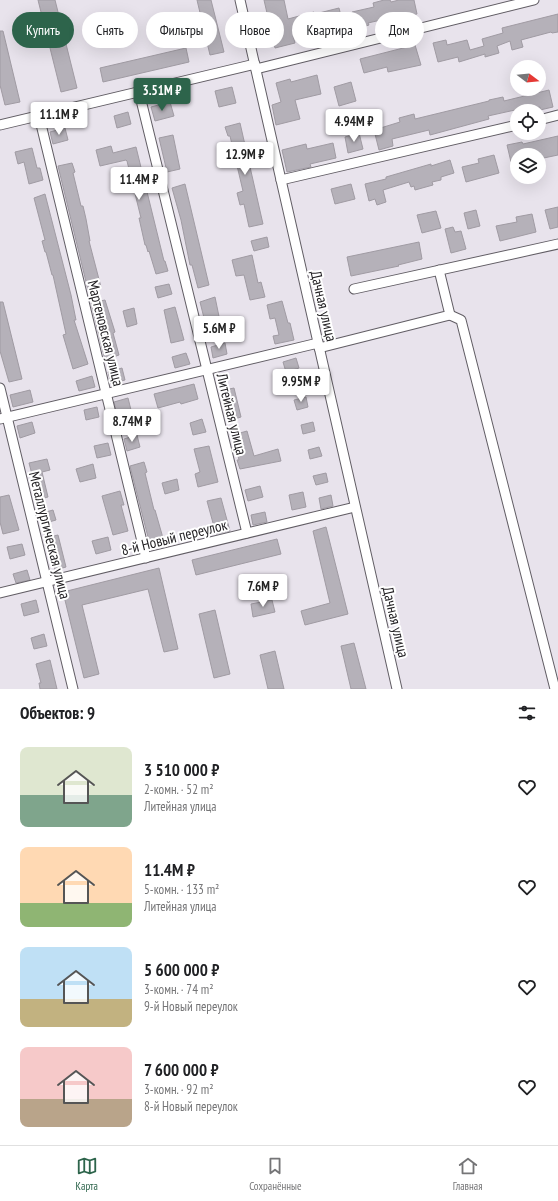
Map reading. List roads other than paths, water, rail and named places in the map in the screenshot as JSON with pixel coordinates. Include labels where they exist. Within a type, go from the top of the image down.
[{"type":"street","name":"Дачная улица","points":[[240,0],[397,689]]},
{"type":"street","points":[[0,125],[534,0]]},
{"type":"street","name":"Литейная улица","points":[[139,92],[247,534]]},
{"type":"street","points":[[546,118],[558,115]]},
{"type":"street","name":"Мартеновская улица","points":[[39,116],[146,558]]},
{"type":"street","points":[[281,180],[510,127]]},
{"type":"street","points":[[354,289],[558,244]]},
{"type":"street","points":[[439,270],[450,315]]},
{"type":"street","points":[[4,418],[207,369],[450,315],[462,320],[555,689]]},
{"type":"street","name":"Металлургическая улица","points":[[0,388],[4,418],[47,582],[73,689]]},
{"type":"street","name":"8-й Новый переулок","points":[[0,593],[355,507]]}]
